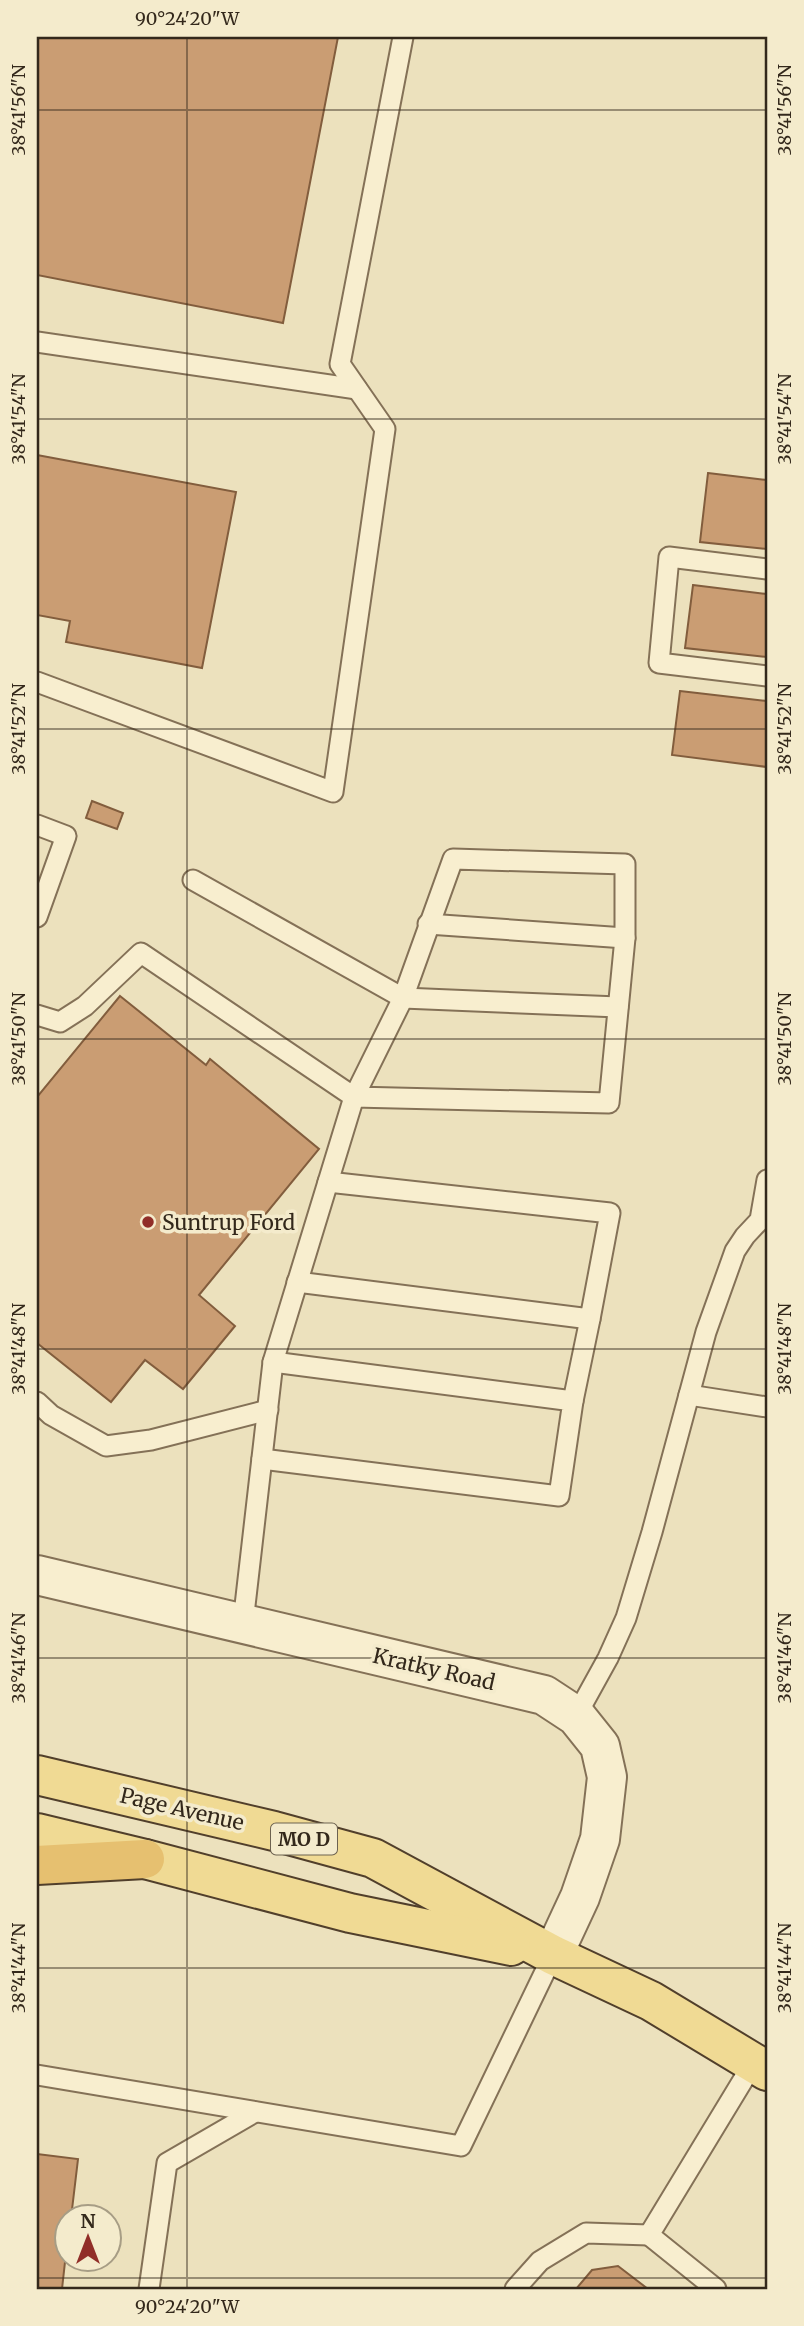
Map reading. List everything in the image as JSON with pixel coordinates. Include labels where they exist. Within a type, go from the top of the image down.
[{"type":"highway","points":[[37,1865],[145,1859]]},
{"type":"main road","name":"Page Avenue","points":[[37,1774],[373,1857],[553,1955],[651,2001],[761,2066]]},
{"type":"main road","name":"Page Avenue","points":[[37,1833],[350,1913],[553,1955]]},
{"type":"street","name":"Kratky Road","points":[[37,1575],[544,1695],[576,1716],[600,1746],[607,1777],[600,1839],[580,1896],[553,1955]]},
{"type":"lane","points":[[37,682],[333,792],[386,429],[340,364],[403,37]]},
{"type":"lane","points":[[37,342],[358,389]]},
{"type":"lane","points":[[767,569],[669,557],[659,663],[767,676]]},
{"type":"lane","points":[[37,825],[66,835],[37,917]]},
{"type":"lane","points":[[37,1015],[60,1022],[85,1006],[141,953],[354,1097],[609,1102],[625,937],[625,864],[453,859],[402,998],[354,1097],[273,1362],[243,1623]]},
{"type":"lane","points":[[193,880],[402,998],[618,1007]]},
{"type":"lane","points":[[428,924],[625,937]]},
{"type":"lane","points":[[576,1716],[608,1658],[626,1618],[706,1332],[736,1251],[745,1236],[764,1221],[767,1180]]},
{"type":"lane","points":[[262,1460],[559,1496],[573,1401],[610,1213],[328,1182]]},
{"type":"lane","points":[[297,1282],[590,1319]]},
{"type":"lane","points":[[273,1362],[573,1401]]},
{"type":"lane","points":[[689,1395],[767,1407]]},
{"type":"lane","points":[[37,1402],[51,1415],[106,1446],[151,1440],[268,1410]]},
{"type":"lane","points":[[37,2075],[461,2146],[553,1955]]},
{"type":"lane","points":[[649,2235],[761,2066]]},
{"type":"lane","points":[[149,2289],[167,2163],[255,2112]]},
{"type":"lane","points":[[515,2289],[540,2261],[586,2233],[649,2235],[716,2289]]},
{"type":"building","points":[[37,37],[338,37],[283,323],[37,275]]},
{"type":"building","points":[[37,455],[236,492],[202,668],[66,642],[70,621],[37,615]]},
{"type":"building","points":[[708,473],[767,480],[767,549],[700,542]]},
{"type":"building","points":[[693,585],[767,594],[767,657],[685,648]]},
{"type":"building","points":[[680,691],[767,701],[767,767],[672,755]]},
{"type":"building","points":[[92,801],[123,813],[117,829],[86,818]]},
{"type":"building","name":"Suntrup Ford","points":[[120,996],[206,1065],[210,1059],[319,1149],[199,1295],[235,1326],[183,1389],[145,1360],[111,1402],[37,1343],[37,1097]]},
{"type":"building","points":[[37,2154],[78,2159],[73,2204],[52,2204],[52,2274],[64,2274],[62,2289],[37,2289]]},
{"type":"building","points":[[618,2266],[648,2289],[576,2289],[592,2270]]},
{"type":"place","name":"Suntrup Ford","points":[[148,1222]]}]
